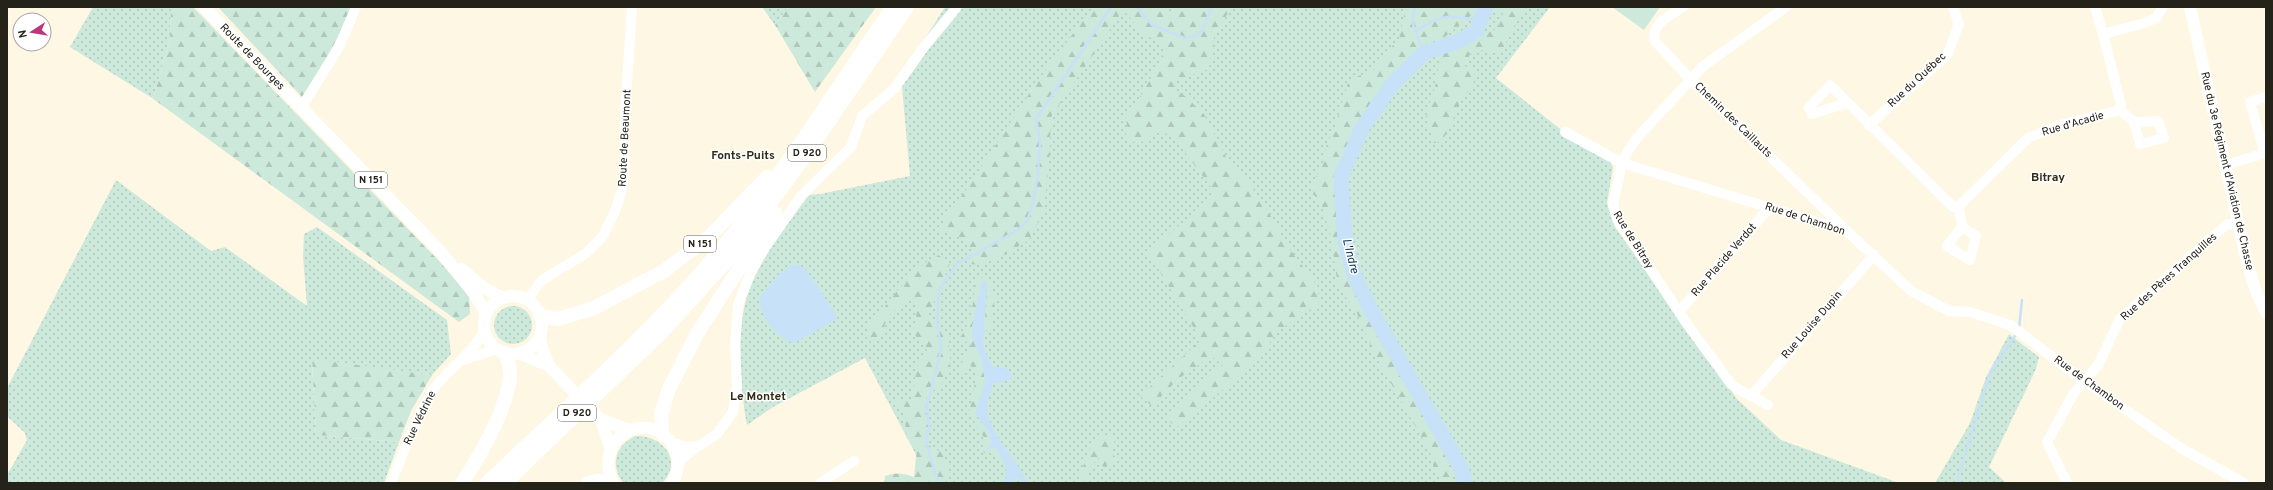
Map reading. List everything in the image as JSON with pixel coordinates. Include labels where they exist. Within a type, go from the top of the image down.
[{"type":"highway","name":"D 920","points":[[487,483],[682,294],[762,197],[893,7]]},
{"type":"highway","name":"D 920","points":[[505,483],[662,332],[734,253],[810,149],[907,7]]},
{"type":"highway","name":"N 151","points":[[540,316],[558,319],[594,308],[641,284],[686,256],[710,236],[766,179],[800,132],[821,112]]},
{"type":"highway","name":"D 920","points":[[666,438],[660,415],[668,391],[698,332],[785,197],[810,149]]},
{"type":"highway","points":[[462,483],[488,438],[506,393],[510,376],[507,352]]},
{"type":"highway","points":[[588,483],[597,481],[608,483]]},
{"type":"main road","name":"Route de Bourges","points":[[204,7],[300,108]]},
{"type":"main road","name":"Rue du 3e Régiment d'Aviation de Chasse","points":[[2190,7],[2238,222],[2255,289],[2266,312]]},
{"type":"main road","name":"Rue du 3e Régiment d'Aviation de Chasse","points":[[2194,7],[2195,27]]},
{"type":"main road","name":"N 151","points":[[300,108],[440,252],[476,295],[486,313]]},
{"type":"main road","name":"N 151","points":[[440,252],[484,288],[503,298]]},
{"type":"main road","points":[[549,366],[507,352],[488,340],[484,330],[486,313],[490,307],[503,298],[511,296],[527,300],[537,310],[540,316],[541,345],[549,366],[601,420],[610,448]]},
{"type":"main road","points":[[507,352],[536,343],[540,334]]},
{"type":"main road","points":[[601,420],[630,430]]},
{"type":"main road","points":[[612,483],[608,473],[607,460],[610,448],[619,437],[630,430],[646,428],[666,438],[677,456],[678,463],[675,481]]},
{"type":"street","points":[[300,108],[339,47],[356,7]]},
{"type":"street","name":"Route de Beaumont","points":[[527,300],[542,280],[585,254],[603,236],[616,209],[623,186],[625,163],[625,112],[632,7]]},
{"type":"street","points":[[678,463],[688,453],[725,425],[735,405],[737,387],[735,338],[738,305],[750,274],[762,252],[802,195],[851,147],[862,116],[897,86],[924,47],[957,7]]},
{"type":"street","name":"Chemin des Caillauts","points":[[1683,7],[1661,22],[1654,34],[1655,41],[1690,79],[1847,231]]},
{"type":"street","name":"Rue de Bitray","points":[[1768,405],[1731,384],[1679,312],[1614,213],[1613,205],[1622,163],[1637,138],[1702,67],[1786,7]]},
{"type":"street","name":"Rue du Québec","points":[[1869,125],[1947,55],[1959,24],[1953,7]]},
{"type":"street","points":[[2095,7],[2103,34],[2150,21],[2156,18],[2163,7]]},
{"type":"street","name":"Rue d'Acadie","points":[[1959,206],[2028,138],[2064,124],[2119,109],[2121,106],[2103,34]]},
{"type":"street","points":[[2225,165],[2266,153],[2250,102],[2266,97]]},
{"type":"street","points":[[1847,103],[1953,207],[1959,206],[1962,227]]},
{"type":"street","points":[[2119,109],[2134,122]]},
{"type":"street","name":"Rue de Chambon","points":[[1565,132],[1622,163],[1713,189],[1769,208],[1847,231],[1905,286],[1923,298],[1949,311],[1976,313],[1994,318],[2014,328],[2084,381],[2184,450],[2227,472],[2244,483]]},
{"type":"street","name":"Rue Placide Verdot","points":[[1679,312],[1769,208]]},
{"type":"street","name":"Rue des Pères Tranquilles","points":[[2067,483],[2046,442],[2074,393],[2098,365],[2120,319],[2226,225],[2238,222]]},
{"type":"street","name":"Rue Louise Dupin","points":[[1751,396],[1874,255]]},
{"type":"street","name":"Rue Védrine","points":[[392,483],[417,419],[433,390],[448,370],[460,361],[481,337],[484,330]]},
{"type":"street","name":"Rue Védrine","points":[[460,361],[507,352]]},
{"type":"street","points":[[666,438],[688,447],[703,443]]},
{"type":"street","points":[[820,483],[854,461]]},
{"type":"green space","points":[[93,7],[171,7],[170,38],[154,96],[152,98],[70,47]]},
{"type":"green space","points":[[171,7],[193,7],[438,260],[469,295],[470,314],[459,322],[152,98],[154,96],[170,38]]},
{"type":"green space","points":[[218,7],[351,7],[345,24],[304,99]]},
{"type":"green space","points":[[762,7],[788,7],[775,25]]},
{"type":"green space","points":[[788,7],[876,7],[815,92],[775,25]]},
{"type":"green space","points":[[945,7],[1550,7],[1496,78],[1569,136],[1609,159],[1613,167],[1607,203],[1615,227],[1737,399],[1781,440],[1899,483],[931,483],[865,358],[773,407],[747,425],[740,357],[742,320],[749,290],[761,264],[792,217],[809,195],[910,176],[901,76]]},
{"type":"green space","points":[[1093,7],[1160,7],[1164,10],[1175,12],[1179,7],[1231,7],[1213,40],[1209,69],[1175,81],[1174,89],[1185,96],[1204,114],[1229,163],[1242,172],[1276,224],[1286,244],[1318,287],[1319,304],[1277,331],[1258,361],[1177,427],[1166,419],[1199,383],[1223,365],[1211,356],[1178,379],[1152,406],[1140,396],[1201,340],[1148,252],[1216,194],[1173,136],[1158,131],[1150,138],[1143,141],[1135,142],[1124,140],[1128,129],[1125,116],[1143,93],[1166,48],[1143,33],[1123,10],[1051,117],[1049,166],[1043,213],[1029,240],[1004,255],[980,265],[970,264],[971,249],[960,237],[939,231],[945,218],[967,189],[1037,82]]},
{"type":"green space","points":[[1406,7],[1478,7],[1474,13],[1442,39],[1430,40],[1413,51],[1392,70],[1348,149],[1337,184],[1337,227],[1345,263],[1366,309],[1430,416],[1455,483],[1442,483],[1434,469],[1430,452],[1375,355],[1355,309],[1338,287],[1331,237],[1321,203],[1314,195],[1312,184],[1322,167],[1326,147],[1335,126],[1349,80],[1374,70],[1399,39]]},
{"type":"green space","points":[[1495,7],[1526,7],[1512,29],[1501,53],[1482,50],[1471,51],[1468,59],[1463,61],[1465,66],[1475,70],[1473,88],[1461,101],[1445,136],[1440,141],[1434,143],[1426,116],[1437,80],[1440,57],[1453,46],[1497,29],[1503,12],[1493,10]]},
{"type":"green space","points":[[1612,7],[1660,7],[1644,30]]},
{"type":"green space","points":[[116,180],[211,251],[225,247],[307,306],[303,256],[304,234],[317,227],[447,320],[451,354],[432,375],[312,360],[316,435],[399,442],[384,483],[7,483],[7,475],[27,440],[25,433],[7,416],[7,388]]},
{"type":"green space","points":[[938,255],[950,263],[929,314],[931,322],[941,328],[949,338],[950,363],[946,376],[938,389],[928,391],[925,405],[926,420],[930,429],[925,441],[926,444],[943,453],[949,472],[945,483],[884,483],[885,476],[893,474],[903,474],[914,477],[917,448],[906,437],[905,411],[893,403],[896,400],[902,402],[911,400],[918,363],[927,350],[911,330],[917,323],[915,303],[910,299],[890,314],[881,334],[875,341],[869,338],[868,327],[909,277],[918,268]]},
{"type":"green space","points":[[981,277],[991,283],[995,297],[991,327],[983,333],[986,312],[987,282],[982,282],[972,327],[972,338],[982,360],[985,383],[976,417],[988,431],[992,444],[986,450],[994,447],[999,451],[1008,471],[994,452],[987,454],[981,451],[985,439],[969,413],[977,373],[970,365],[961,372],[960,366],[971,345],[969,342],[957,341],[962,335],[969,321],[976,281]]},
{"type":"green space","points":[[509,306],[517,306],[527,311],[531,318],[531,332],[527,339],[517,344],[509,344],[499,339],[497,336],[494,329],[494,321],[499,311],[502,309]]},
{"type":"green space","points":[[2009,334],[2039,357],[2036,369],[1989,467],[2006,483],[1935,483],[1970,423],[1986,377]]},
{"type":"green space","points":[[312,359],[432,375],[411,411],[399,442],[316,435]]},
{"type":"green space","points":[[1106,435],[1114,438],[1112,452],[1116,459],[1114,465],[1108,464],[1105,467],[1099,465],[1103,457],[1101,455],[1090,467],[1087,483],[1077,483],[1091,446],[1098,436]]},
{"type":"green space","points":[[635,436],[654,439],[667,450],[671,466],[668,475],[662,483],[623,483],[617,469],[617,456],[623,445]]},
{"type":"water","points":[[792,265],[798,265],[805,268],[836,314],[836,319],[832,322],[794,343],[788,341],[775,332],[765,318],[760,304],[760,297],[779,274]]},
{"type":"water","points":[[987,281],[983,344],[988,359],[993,367],[1005,368],[1011,373],[1012,377],[1009,380],[993,384],[987,411],[999,439],[1023,474],[1027,483],[1022,483],[1018,478],[1014,480],[1015,483],[1000,483],[1006,478],[1006,470],[1003,461],[994,447],[985,450],[992,444],[988,431],[975,413],[985,383],[982,360],[972,338],[972,327],[982,282]]},
{"type":"waterway","points":[[940,483],[935,473],[926,440],[929,426],[927,406],[941,350],[937,320],[939,290],[957,264],[1018,230],[1027,221],[1033,204],[1038,174],[1040,141],[1036,119],[1111,7]]},
{"type":"waterway","points":[[1137,7],[1152,25],[1185,38],[1195,36],[1202,31],[1212,7]]},
{"type":"waterway","name":"L'Indre","points":[[1415,7],[1412,22],[1424,53]]},
{"type":"waterway","name":"L'Indre","points":[[1465,483],[1462,470],[1370,308],[1354,275],[1345,240],[1341,177],[1362,128],[1392,85],[1424,53],[1459,41],[1476,31],[1486,7]]},
{"type":"waterway","name":"L'Indre","points":[[1416,31],[1432,21],[1446,17],[1461,17],[1480,21]]},
{"type":"waterway","points":[[2019,329],[2022,300]]},
{"type":"waterway","points":[[1958,483],[1958,477],[1990,374],[2017,333]]},
{"type":"district","name":"Fonts-Puits","points":[[743,156]]},
{"type":"district","name":"Bitray","points":[[2048,178]]},
{"type":"district","name":"Le Montet","points":[[758,397]]}]
